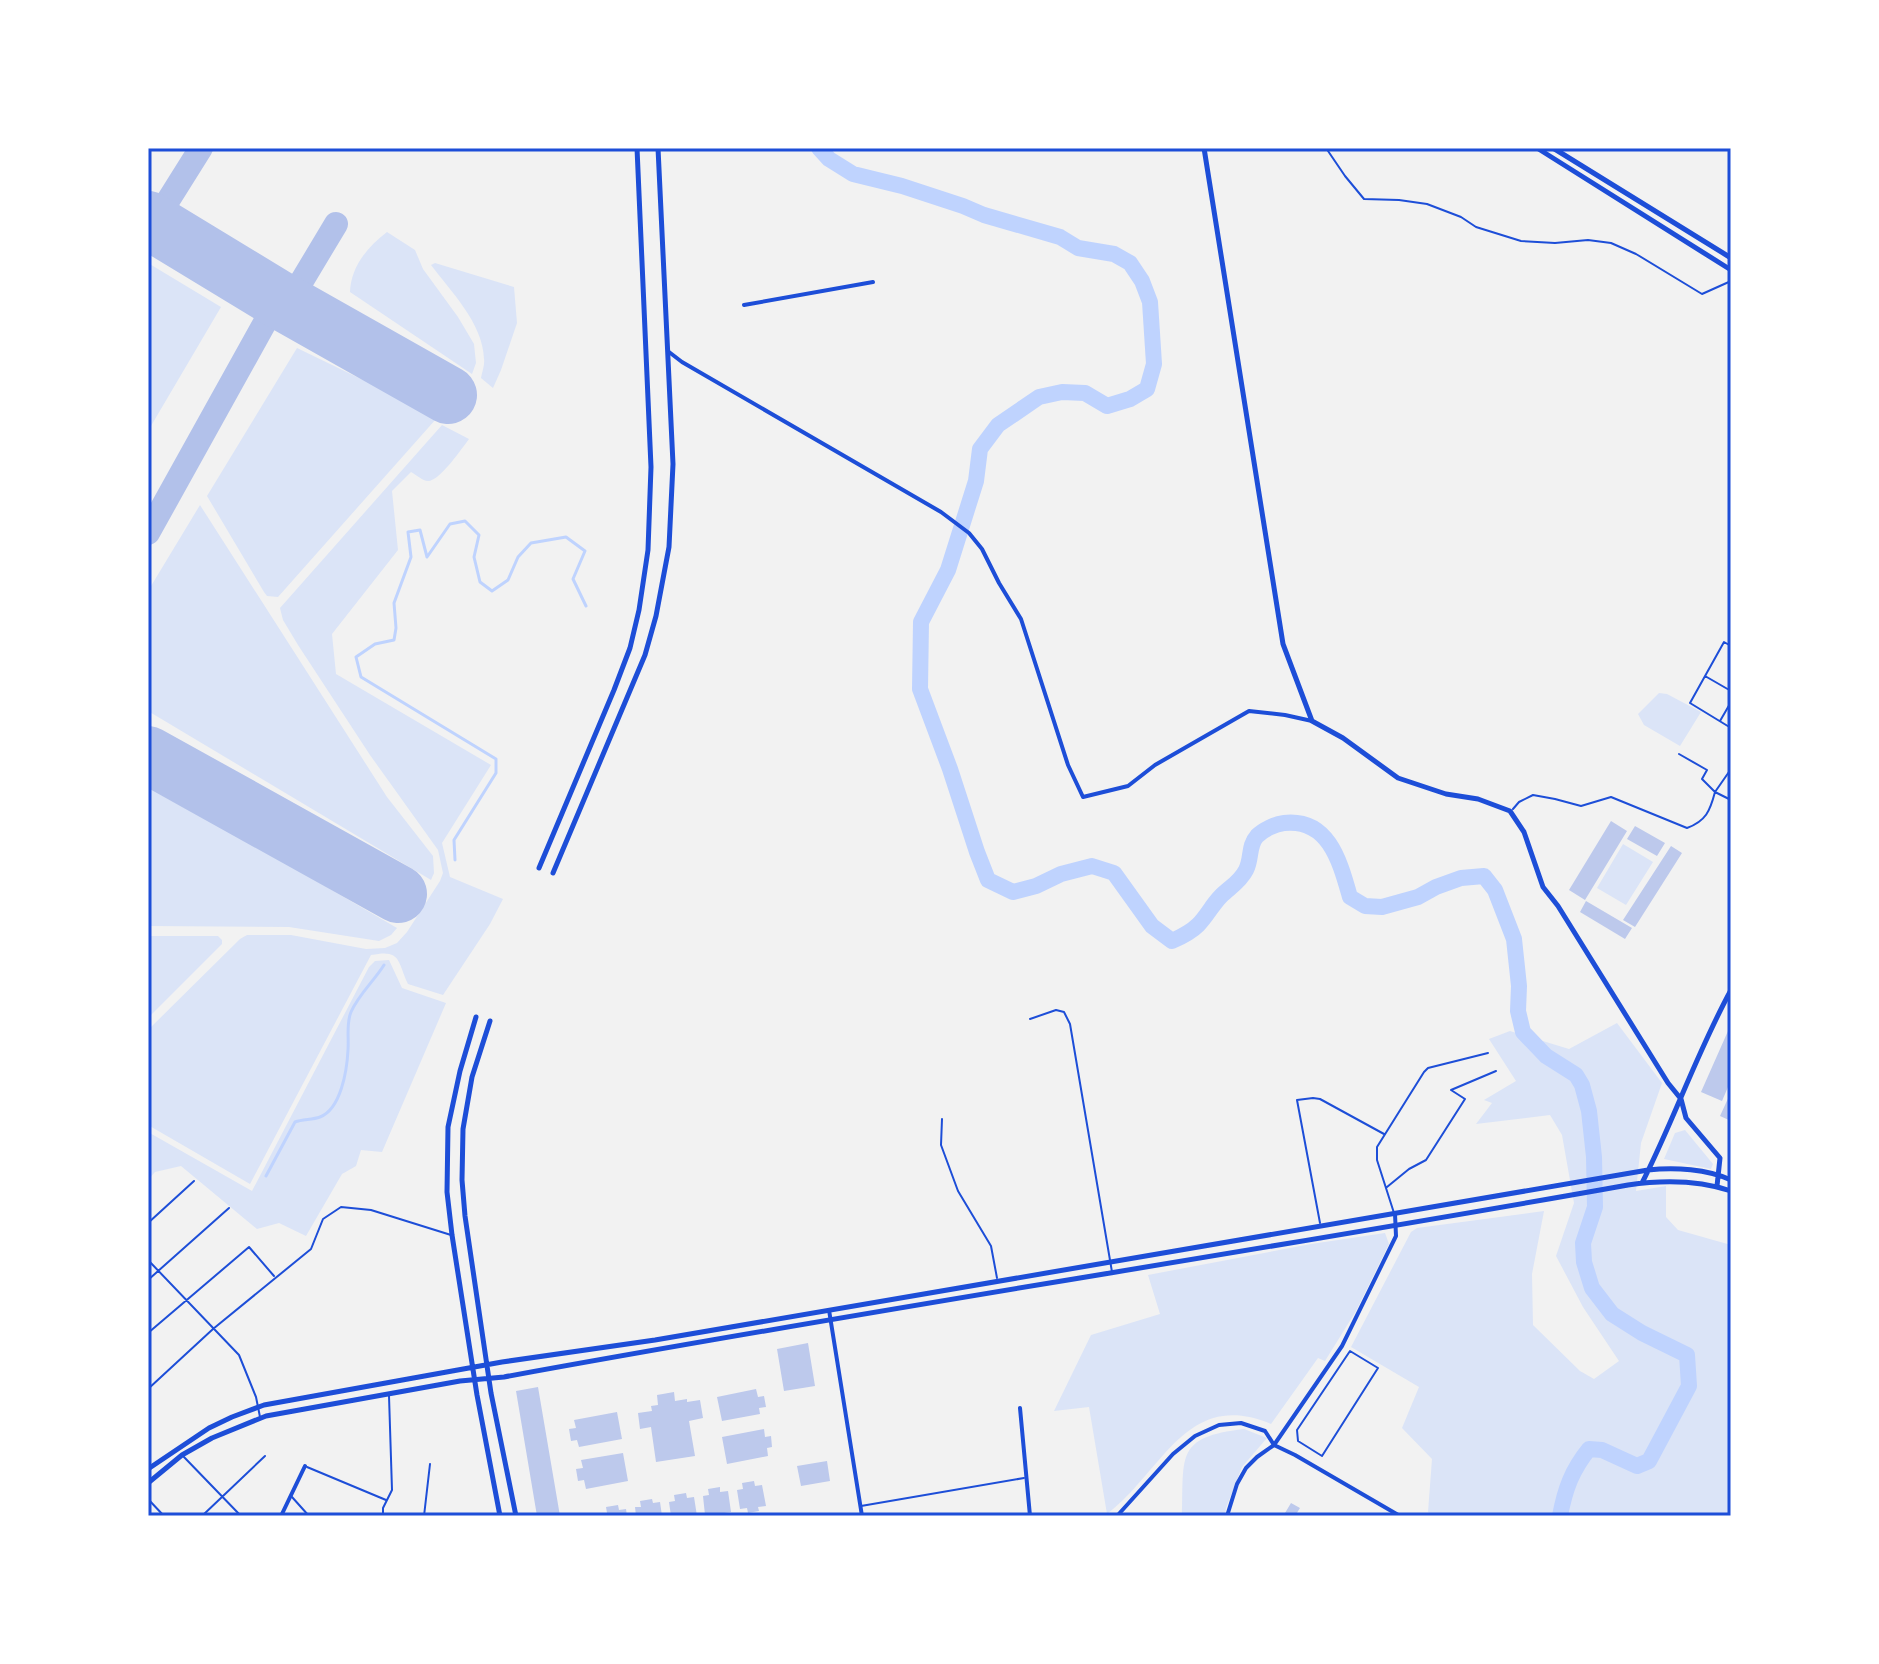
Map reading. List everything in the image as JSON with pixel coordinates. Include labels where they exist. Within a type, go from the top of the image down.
[{"type":"street","points":[[539,868],[630,648],[648,550],[651,467],[637,148]]},
{"type":"street","points":[[553,873],[645,655],[669,547],[673,464],[658,148]]},
{"type":"street","points":[[1204,148],[1283,644],[1312,721]]},
{"type":"street","points":[[1537,148],[1731,270]]},
{"type":"street","points":[[1553,148],[1731,258]]},
{"type":"street","points":[[744,305],[873,282]]},
{"type":"street","points":[[667,351],[941,512],[969,533],[982,549],[1021,619],[1068,765],[1083,797],[1128,786],[1155,765],[1249,711],[1312,721],[1343,738],[1398,778],[1446,794],[1478,799],[1510,811],[1524,832],[1543,887],[1681,1099],[1686,1118],[1720,1158],[1717,1186]]},
{"type":"street","points":[[1642,1183],[1731,990]]},
{"type":"street","points":[[476,1017],[448,1127],[447,1192],[500,1516]]},
{"type":"street","points":[[490,1021],[472,1077],[463,1129],[462,1180],[489,1378],[516,1516]]},
{"type":"street","points":[[148,1469],[209,1428],[257,1408],[488,1364],[655,1340],[1648,1170],[1719,1175],[1731,1180]]},
{"type":"street","points":[[148,1483],[182,1455],[212,1438],[260,1418],[1628,1185],[1674,1182],[1717,1186],[1731,1191]]},
{"type":"street","points":[[1227,1516],[1237,1484],[1246,1468],[1274,1445],[1342,1346],[1396,1236],[1395,1214]]},
{"type":"street","points":[[829,1310],[862,1516]]},
{"type":"street","points":[[1020,1408],[1030,1516]]},
{"type":"street","points":[[1117,1516],[1173,1454],[1208,1428],[1230,1423],[1265,1431],[1274,1445],[1400,1516]]},
{"type":"street","points":[[281,1516],[305,1466]]},
{"type":"lane","points":[[1731,646],[1724,642],[1690,703],[1731,728]]},
{"type":"lane","points":[[1705,676],[1731,691]]},
{"type":"lane","points":[[1720,721],[1731,702]]},
{"type":"lane","points":[[1679,754],[1707,770],[1702,779],[1715,792],[1731,800]]},
{"type":"lane","points":[[1510,811],[1533,795],[1581,806],[1611,797],[1687,828],[1700,824],[1712,807],[1715,792],[1731,769]]},
{"type":"lane","points":[[1030,1019],[1056,1010],[1064,1012],[1070,1024],[1113,1273]]},
{"type":"lane","points":[[1395,1214],[1376,1153],[1384,1134],[1428,1068],[1488,1053]]},
{"type":"lane","points":[[1386,1187],[1426,1160],[1465,1099],[1451,1090],[1496,1071]]},
{"type":"lane","points":[[1321,1227],[1297,1100],[1320,1099],[1384,1134]]},
{"type":"lane","points":[[942,1119],[941,1145],[958,1191],[991,1246],[999,1291]]},
{"type":"lane","points":[[148,1223],[194,1181]]},
{"type":"lane","points":[[148,1389],[213,1329],[311,1249],[323,1219],[341,1207],[371,1210],[452,1235]]},
{"type":"lane","points":[[148,1280],[229,1208]]},
{"type":"lane","points":[[148,1333],[249,1247],[275,1277]]},
{"type":"lane","points":[[148,1260],[239,1355],[256,1397],[260,1418]]},
{"type":"lane","points":[[1350,1351],[1378,1368],[1322,1456],[1298,1441],[1297,1430],[1350,1351]]},
{"type":"lane","points":[[383,1516],[383,1508],[392,1490],[389,1395]]},
{"type":"lane","points":[[182,1455],[241,1516]]},
{"type":"lane","points":[[202,1516],[265,1456]]},
{"type":"lane","points":[[424,1516],[430,1464]]},
{"type":"lane","points":[[305,1466],[387,1500]]},
{"type":"lane","points":[[860,1506],[1026,1477]]},
{"type":"lane","points":[[291,1496],[309,1516]]},
{"type":"lane","points":[[148,1499],[164,1516]]},
{"type":"path","points":[[1326,148],[1364,199],[1427,204],[1461,217],[1476,227],[1521,241],[1555,243],[1588,240],[1611,243],[1636,254],[1702,294],[1731,281]]},
{"type":"shaded area","points":[[387,232],[415,250],[423,269],[458,317],[474,344],[476,363],[472,374],[350,292],[353,274],[361,258]]},
{"type":"shaded area","points":[[148,263],[221,307],[148,431]]},
{"type":"shaded area","points":[[435,263],[514,287],[517,323],[493,388],[481,378],[484,361],[478,333],[465,309],[431,265]]},
{"type":"shaded area","points":[[297,348],[436,419],[278,597],[267,596],[207,496]]},
{"type":"shaded area","points":[[442,425],[469,439],[433,480],[426,481],[411,472],[392,491],[398,550],[332,634],[336,674],[491,765],[442,843],[450,877],[503,899],[443,995],[408,984],[393,955],[371,955],[250,1184],[148,1125],[148,1030],[247,935],[291,935],[366,949],[385,948],[397,943],[407,932],[440,881],[443,873],[438,850],[370,755],[298,645],[283,620],[280,608]]},
{"type":"shaded area","points":[[200,505],[387,797],[433,856],[434,873],[431,880],[148,711],[148,591]]},
{"type":"shaded area","points":[[1659,693],[1701,712],[1680,746],[1644,725],[1638,714]]},
{"type":"shaded area","points":[[148,788],[397,928],[379,941],[289,927],[148,926]]},
{"type":"shaded area","points":[[1623,844],[1653,862],[1626,905],[1597,888]]},
{"type":"shaded area","points":[[148,936],[218,936],[222,944],[148,1018]]},
{"type":"shaded area","points":[[389,960],[402,988],[446,1003],[382,1152],[361,1150],[356,1166],[342,1174],[306,1236],[279,1223],[257,1229],[181,1166],[155,1172],[148,1180],[148,1132],[252,1191],[369,967],[375,961]]},
{"type":"shaded area","points":[[1617,1023],[1662,1083],[1641,1143],[1636,1191],[1666,1186],[1666,1217],[1678,1230],[1731,1245],[1731,1516],[1433,1516],[1428,1512],[1432,1459],[1402,1428],[1419,1387],[1351,1347],[1411,1232],[1417,1228],[1544,1211],[1532,1274],[1533,1325],[1580,1371],[1594,1379],[1619,1361],[1583,1307],[1556,1256],[1574,1203],[1562,1135],[1550,1115],[1476,1124],[1492,1103],[1484,1100],[1516,1081],[1489,1039],[1510,1031],[1569,1049]]},
{"type":"shaded area","points":[[1685,1130],[1713,1164],[1711,1169],[1664,1159],[1675,1133]]},
{"type":"shaded area","points":[[1385,1233],[1389,1244],[1356,1311],[1325,1361],[1318,1358],[1271,1424],[1242,1416],[1217,1417],[1196,1426],[1178,1440],[1107,1514],[1089,1407],[1054,1411],[1091,1335],[1160,1314],[1148,1275]]},
{"type":"shaded area","points":[[1244,1429],[1267,1438],[1242,1467],[1225,1516],[1182,1516],[1184,1464],[1188,1453],[1205,1438]]},
{"type":"building","points":[[1611,821],[1627,831],[1585,900],[1569,890]]},
{"type":"building","points":[[1635,826],[1665,843],[1657,856],[1627,839]]},
{"type":"building","points":[[1671,846],[1682,853],[1635,927],[1623,920]]},
{"type":"building","points":[[1586,901],[1632,928],[1625,939],[1580,912]]},
{"type":"building","points":[[1728,1031],[1731,1032],[1731,1080],[1722,1101],[1701,1092]]},
{"type":"building","points":[[1731,1092],[1731,1121],[1720,1116]]},
{"type":"building","points":[[808,1343],[815,1386],[784,1391],[777,1349]]},
{"type":"building","points":[[538,1387],[560,1516],[537,1516],[516,1391]]},
{"type":"building","points":[[756,1389],[758,1397],[764,1396],[766,1407],[759,1408],[760,1414],[722,1421],[717,1397]]},
{"type":"building","points":[[674,1392],[675,1401],[700,1400],[703,1418],[689,1421],[695,1456],[656,1462],[651,1427],[640,1429],[638,1413],[652,1411],[651,1406],[658,1405],[657,1395]]},
{"type":"building","points":[[617,1412],[622,1439],[579,1447],[577,1440],[571,1441],[569,1429],[576,1428],[574,1420]]},
{"type":"building","points":[[764,1429],[765,1437],[771,1436],[772,1447],[767,1448],[768,1456],[727,1464],[722,1437]]},
{"type":"building","points":[[623,1453],[628,1481],[586,1489],[584,1480],[578,1481],[576,1469],[583,1468],[581,1460]]},
{"type":"building","points":[[827,1461],[830,1481],[801,1486],[797,1466]]},
{"type":"building","points":[[754,1481],[755,1486],[762,1485],[766,1506],[748,1513],[747,1508],[740,1509],[737,1490],[743,1489],[742,1483]]},
{"type":"building","points":[[720,1487],[720,1492],[728,1491],[731,1512],[724,1513],[724,1516],[705,1515],[703,1496],[709,1495],[708,1489]]},
{"type":"building","points":[[686,1493],[687,1498],[694,1497],[697,1516],[671,1516],[669,1502],[675,1501],[674,1495]]},
{"type":"building","points":[[652,1499],[653,1503],[660,1502],[662,1516],[636,1516],[635,1507],[641,1507],[640,1501]]},
{"type":"building","points":[[1291,1503],[1300,1508],[1295,1516],[1285,1513]]},
{"type":"building","points":[[618,1505],[619,1510],[626,1509],[627,1516],[599,1516],[607,1513],[606,1507]]},
{"type":"waterway","points":[[819,148],[829,159],[853,174],[902,186],[984,215],[1060,237],[1078,248],[1114,254],[1130,263],[1142,281],[1150,302],[1154,364],[1147,389],[1130,399],[1107,406],[1085,393],[1062,392],[1039,397],[998,425],[980,449],[976,481],[948,570],[921,622],[920,689],[988,880],[1013,892],[1092,866],[1114,873],[1152,926],[1172,941],[1195,928],[1218,899],[1241,878],[1257,836],[1277,825],[1299,823],[1322,835],[1330,845],[1350,897],[1365,906],[1382,907],[1418,897],[1461,878],[1484,876],[1495,890],[1514,939],[1518,1011],[1523,1032],[1546,1056],[1576,1075],[1589,1111],[1595,1207],[1583,1243],[1584,1262],[1592,1288],[1612,1314],[1687,1355],[1689,1386],[1649,1461],[1637,1466],[1602,1450],[1589,1449],[1570,1480],[1560,1516]]},
{"type":"waterway","points":[[455,860],[454,840],[496,773],[496,759],[361,677],[356,657],[375,644],[394,640],[394,603],[411,557],[408,532],[420,530],[427,557],[450,524],[465,521],[479,535],[474,557],[480,582],[492,591],[508,580],[518,557],[531,543],[566,537],[585,551],[573,579],[586,606]]},
{"type":"waterway","points":[[266,1176],[295,1122],[320,1117],[338,1098],[346,1068],[351,1012],[384,965]]},
{"type":"taxiway","points":[[154,223],[201,148]]},
{"type":"taxiway","points":[[288,304],[336,224]]},
{"type":"taxiway","points":[[148,533],[278,299]]},
{"type":"runway","points":[[148,220],[278,299],[448,395]]},
{"type":"runway","points":[[148,755],[398,894]]}]
